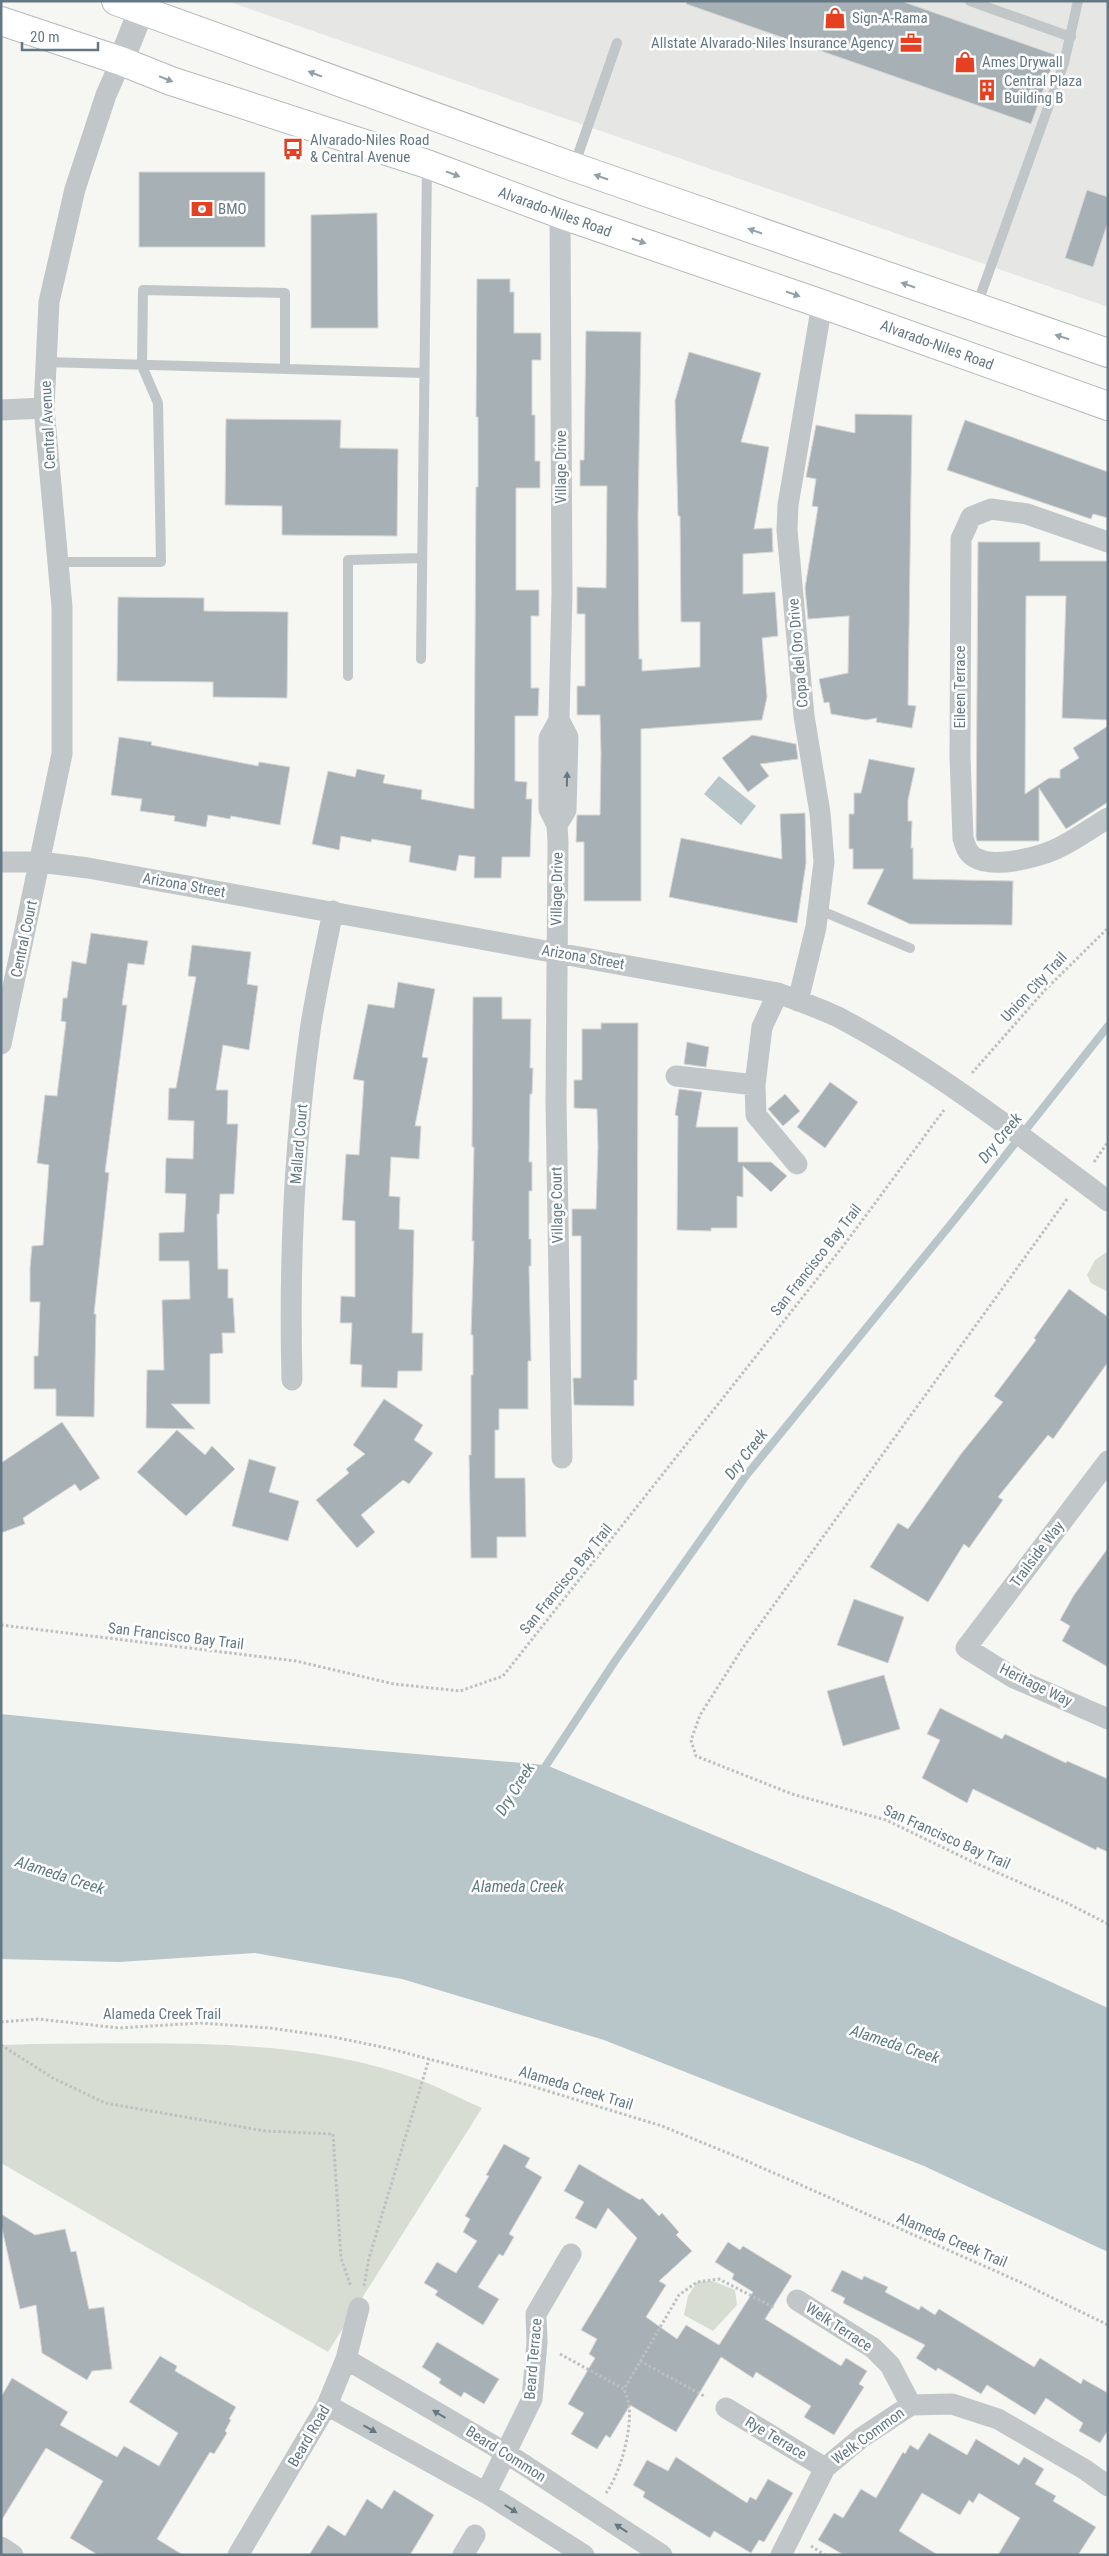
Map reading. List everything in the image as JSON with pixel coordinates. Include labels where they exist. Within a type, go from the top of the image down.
[{"type":"main road","points":[[116,1],[143,5],[574,167],[976,309],[1108,353]]},
{"type":"main road","name":"Alvarado-Niles Road","points":[[1,21],[121,61],[171,82],[427,164],[560,214],[822,304],[1108,406]]},
{"type":"street","name":"Central Avenue","points":[[40,862],[62,754],[62,607],[44,408],[49,302],[76,188],[106,95],[143,5]]},
{"type":"street","name":"Village Drive","points":[[557,952],[557,825],[550,809],[549,738],[559,720],[562,594],[560,214]]},
{"type":"street","name":"Copa del Oro Drive","points":[[798,1001],[806,972],[818,909],[824,862],[820,813],[804,716],[786,530],[788,505],[822,304]]},
{"type":"street","points":[[1,410],[44,408]]},
{"type":"street","name":"Eileen Terrace","points":[[1108,542],[1026,514],[990,509],[971,517],[961,539],[960,756],[963,838],[966,848],[972,856],[980,860],[1003,862],[1038,856],[1063,846],[1108,818]]},
{"type":"street","name":"Arizona Street","points":[[1,862],[40,862],[88,868],[778,993],[837,1017],[965,1097],[1108,1201]]},
{"type":"street","name":"Central Court","points":[[1,1044],[40,862]]},
{"type":"street","name":"Mallard Court","points":[[292,1380],[290,1288],[295,1174],[310,1030],[333,911]]},
{"type":"street","name":"Village Court","points":[[557,952],[556,1102],[562,1458]]},
{"type":"street","points":[[778,993],[762,1027],[755,1086],[756,1115],[797,1164]]},
{"type":"street","points":[[676,1076],[755,1086]]},
{"type":"street","name":"Trailside Way","points":[[966,1648],[1108,1461]]},
{"type":"street","name":"Heritage Way","points":[[966,1648],[1014,1678],[1108,1719]]},
{"type":"street","name":"Beard Terrace","points":[[486,2493],[532,2399],[537,2342],[536,2314],[571,2254]]},
{"type":"street","name":"Welk Terrace","points":[[797,2300],[873,2348],[890,2365],[911,2406]]},
{"type":"street","name":"Beard Road","points":[[238,2555],[327,2406],[346,2358],[359,2308]]},
{"type":"street","name":"Beard Common","points":[[346,2358],[506,2453],[662,2555]]},
{"type":"street","name":"Welk Common","points":[[780,2555],[825,2468],[861,2438],[911,2406],[952,2404],[998,2419],[1084,2468],[1108,2486]]},
{"type":"street","points":[[327,2406],[486,2493],[584,2555]]},
{"type":"street","name":"Rye Terrace","points":[[726,2408],[825,2468]]},
{"type":"street","points":[[463,2555],[475,2535]]},
{"type":"street","points":[[1,2547],[13,2555]]},
{"type":"lane","points":[[970,1],[1071,37]]},
{"type":"lane","points":[[976,309],[1030,162],[1071,37],[1078,1]]},
{"type":"lane","points":[[574,167],[617,43]]},
{"type":"lane","points":[[421,659],[427,164]]},
{"type":"lane","points":[[58,562],[161,562],[158,403],[142,366],[143,290],[285,293],[285,369]]},
{"type":"lane","points":[[46,362],[424,373]]},
{"type":"lane","points":[[348,676],[348,560],[422,558]]},
{"type":"lane","points":[[818,909],[910,948]]},
{"type":"path","name":"Union City Trail","points":[[979,1064],[1045,990],[1108,928]]},
{"type":"path","name":"San Francisco Bay Trail","points":[[1,1625],[296,1661],[394,1684],[460,1691],[503,1676],[844,1244],[965,1097]]},
{"type":"path","name":"San Francisco Bay Trail","points":[[1081,1181],[1018,1271],[887,1446],[742,1649],[700,1715],[691,1740],[696,1756],[792,1794],[886,1820],[973,1862],[1065,1902],[1108,1924]]},
{"type":"path","name":"Alameda Creek Trail","points":[[1,2022],[38,2019],[119,2028],[200,2023],[270,2028],[333,2036],[528,2085],[662,2126],[740,2158],[1018,2281],[1108,2325]]},
{"type":"path","points":[[1,2045],[52,2078],[105,2103],[265,2131],[333,2134],[341,2258],[359,2308]]},
{"type":"path","points":[[359,2308],[369,2258],[429,2059]]},
{"type":"path","points":[[624,2388],[680,2295],[697,2282],[719,2278],[781,2312],[797,2300]]},
{"type":"path","points":[[537,2342],[624,2388],[630,2408],[621,2464],[612,2486],[594,2510]]},
{"type":"path","points":[[640,2362],[726,2408]]},
{"type":"shaded area","points":[[228,1],[1108,1],[1108,307],[247,8]]},
{"type":"shaded area","points":[[1108,1253],[1108,1292],[1091,1283],[1087,1275],[1095,1260]]},
{"type":"shaded area","points":[[1,2045],[229,2045],[326,2055],[374,2066],[420,2080],[482,2108],[328,2352],[1,2163]]},
{"type":"shaded area","points":[[713,2281],[735,2290],[737,2305],[713,2331],[684,2315],[688,2296],[697,2282]]},
{"type":"water","points":[[719,776],[756,806],[741,825],[704,794]]},
{"type":"water","name":"Alameda Creek","points":[[1,1714],[264,1741],[546,1765],[889,1908],[1108,2008],[1108,2252],[924,2166],[604,2040],[402,1979],[255,1953],[119,1962],[1,1959]]},
{"type":"building","name":"Central Plaza Building B","points":[[687,1],[901,1],[1056,55],[1031,124],[686,4]]},
{"type":"building","name":"BMO","points":[[139,172],[265,172],[265,247],[139,247]]},
{"type":"building","points":[[1087,190],[1108,197],[1108,222],[1093,267],[1065,258]]},
{"type":"building","points":[[377,213],[378,328],[311,328],[311,215]]},
{"type":"building","points":[[477,279],[510,279],[510,292],[514,292],[514,333],[541,333],[541,360],[532,360],[532,415],[535,415],[535,461],[540,461],[540,488],[516,488],[516,590],[539,590],[539,616],[531,616],[531,688],[539,688],[538,716],[515,716],[515,781],[527,782],[526,799],[532,799],[530,857],[502,857],[501,878],[474,878],[475,857],[459,855],[456,871],[409,862],[411,846],[372,839],[371,842],[341,836],[339,850],[312,844],[328,771],[355,777],[357,769],[385,775],[383,783],[422,790],[421,799],[474,809],[476,487],[478,487],[478,417],[476,417]]},
{"type":"building","points":[[586,331],[641,332],[638,517],[639,659],[642,659],[642,671],[700,667],[700,622],[681,622],[680,516],[678,516],[675,401],[689,352],[761,373],[741,442],[769,447],[754,529],[772,528],[773,552],[743,554],[743,594],[775,592],[778,636],[762,638],[767,697],[762,720],[641,729],[641,901],[584,901],[584,842],[576,842],[577,815],[600,815],[601,753],[600,715],[577,715],[577,686],[585,686],[585,614],[577,614],[577,587],[606,588],[607,486],[580,486],[580,460],[584,460]]},
{"type":"building","points":[[855,414],[912,415],[908,705],[916,706],[912,728],[876,722],[877,718],[866,720],[831,714],[829,702],[824,703],[819,679],[848,673],[849,616],[808,619],[805,588],[818,507],[812,506],[816,479],[806,477],[816,425],[855,433]]},
{"type":"building","points":[[226,419],[341,420],[340,448],[398,449],[397,536],[282,535],[282,506],[225,505]]},
{"type":"building","points":[[965,420],[1108,472],[1108,518],[1093,514],[1091,519],[947,470]]},
{"type":"building","points":[[978,542],[1040,542],[1040,561],[1108,561],[1108,720],[1062,718],[1066,596],[1026,596],[1025,794],[1049,778],[1060,778],[1060,770],[1079,758],[1073,748],[1108,726],[1108,802],[1066,829],[1039,788],[1039,841],[977,841],[976,837]]},
{"type":"building","points":[[118,597],[204,598],[204,611],[288,612],[287,698],[213,697],[213,682],[117,681]]},
{"type":"building","points":[[752,735],[796,744],[798,759],[760,764],[769,776],[748,792],[722,758]]},
{"type":"building","points":[[119,737],[152,742],[151,745],[258,766],[259,762],[290,767],[280,825],[231,816],[230,819],[208,815],[206,827],[174,821],[175,816],[140,811],[142,799],[111,795]]},
{"type":"building","points":[[869,759],[915,768],[908,800],[908,821],[912,821],[913,879],[1013,881],[1012,925],[910,924],[867,904],[884,869],[853,869],[853,849],[849,849],[849,814],[854,814],[854,793],[861,793]]},
{"type":"building","points":[[805,813],[806,863],[797,923],[669,897],[681,838],[782,859],[780,814]]},
{"type":"building","points":[[91,933],[148,941],[144,965],[128,963],[122,1005],[127,1005],[105,1172],[109,1173],[94,1314],[96,1314],[94,1417],[56,1416],[56,1389],[34,1389],[34,1356],[38,1356],[40,1302],[30,1302],[30,1268],[32,1246],[43,1245],[49,1165],[37,1163],[45,1095],[57,1096],[66,1022],[61,1021],[63,998],[67,998],[72,961],[86,964]]},
{"type":"building","points":[[192,945],[251,952],[247,984],[258,986],[249,1050],[223,1045],[216,1090],[228,1090],[227,1124],[238,1124],[234,1194],[220,1194],[219,1214],[217,1214],[218,1269],[228,1269],[228,1298],[233,1298],[235,1333],[222,1333],[223,1353],[210,1354],[210,1404],[171,1404],[195,1429],[146,1428],[147,1370],[164,1370],[162,1300],[190,1299],[189,1261],[159,1261],[159,1233],[184,1232],[186,1194],[165,1193],[166,1158],[193,1159],[194,1121],[168,1120],[169,1088],[176,1088],[196,977],[188,976]]},
{"type":"building","points":[[398,982],[435,989],[422,1057],[428,1058],[415,1126],[421,1126],[419,1159],[391,1157],[389,1196],[400,1197],[399,1229],[414,1230],[412,1333],[423,1333],[422,1371],[398,1371],[397,1388],[361,1387],[362,1365],[350,1364],[352,1323],[340,1323],[341,1296],[355,1297],[355,1221],[342,1220],[346,1154],[359,1155],[364,1081],[353,1079],[368,1004],[394,1008]]},
{"type":"building","points":[[473,997],[502,997],[502,1019],[531,1019],[530,1068],[533,1068],[532,1094],[530,1094],[529,1162],[532,1162],[532,1191],[529,1191],[531,1266],[529,1266],[531,1361],[528,1361],[528,1409],[499,1409],[499,1430],[495,1430],[495,1478],[525,1478],[526,1537],[497,1537],[497,1558],[471,1558],[469,1455],[471,1455],[471,1375],[473,1375],[473,1335],[471,1335],[474,1241],[472,1241],[474,1147],[472,1147]]},
{"type":"building","points":[[601,1023],[638,1023],[637,1380],[634,1380],[634,1406],[574,1405],[573,1378],[581,1378],[581,1236],[572,1236],[572,1209],[596,1209],[598,1147],[597,1109],[574,1108],[574,1080],[582,1080],[582,1029],[601,1029]]},
{"type":"building","points":[[687,1042],[709,1047],[706,1067],[684,1064]]},
{"type":"building","points":[[830,1082],[858,1102],[825,1148],[797,1127]]},
{"type":"building","points":[[679,1089],[702,1092],[696,1127],[738,1127],[738,1162],[771,1162],[787,1176],[771,1192],[743,1166],[743,1197],[737,1196],[737,1228],[711,1228],[711,1231],[677,1230],[678,1116],[675,1115]]},
{"type":"building","points":[[785,1094],[800,1111],[783,1126],[768,1109]]},
{"type":"building","points":[[1069,1289],[1108,1317],[1108,1362],[1053,1439],[1048,1435],[998,1497],[1003,1500],[969,1548],[964,1544],[928,1602],[870,1567],[898,1523],[908,1529],[961,1454],[1003,1402],[994,1396],[1036,1340],[1034,1338]]},
{"type":"building","points":[[384,1399],[423,1425],[414,1440],[433,1453],[409,1484],[403,1480],[361,1515],[375,1532],[357,1548],[316,1500],[349,1473],[346,1469],[365,1454],[353,1445]]},
{"type":"building","points":[[62,1422],[100,1478],[80,1491],[75,1484],[23,1518],[25,1524],[1,1533],[1,1463]]},
{"type":"building","points":[[177,1430],[205,1455],[212,1446],[235,1469],[186,1516],[137,1472]]},
{"type":"building","points":[[249,1459],[276,1467],[269,1492],[299,1501],[288,1541],[232,1526]]},
{"type":"building","points":[[1108,1548],[1108,1667],[1062,1641],[1070,1626],[1060,1620],[1074,1595]]},
{"type":"building","points":[[854,1599],[904,1617],[888,1663],[837,1645]]},
{"type":"building","points":[[884,1675],[900,1729],[843,1746],[827,1691]]},
{"type":"building","points":[[940,1708],[1002,1739],[1005,1734],[1066,1763],[1067,1761],[1108,1779],[1108,1852],[1097,1847],[1096,1850],[973,1789],[967,1803],[922,1778],[940,1740],[927,1734]]},
{"type":"building","points":[[504,2144],[530,2158],[525,2167],[542,2177],[509,2234],[514,2237],[503,2256],[499,2254],[478,2287],[499,2299],[483,2325],[435,2295],[438,2291],[424,2283],[437,2262],[456,2273],[477,2241],[463,2232],[470,2219],[465,2216],[489,2176],[486,2175]]},
{"type":"building","points":[[579,2164],[640,2200],[642,2198],[659,2216],[662,2213],[679,2232],[676,2235],[692,2251],[659,2281],[666,2285],[646,2317],[677,2339],[686,2325],[719,2345],[753,2292],[732,2279],[734,2274],[715,2262],[728,2242],[740,2250],[743,2246],[792,2276],[765,2319],[841,2366],[846,2358],[867,2371],[859,2384],[864,2387],[834,2435],[804,2417],[811,2406],[756,2372],[753,2378],[721,2357],[676,2432],[630,2405],[610,2438],[606,2435],[597,2449],[571,2434],[584,2413],[568,2404],[595,2358],[589,2354],[597,2339],[581,2330],[637,2238],[608,2208],[596,2229],[575,2218],[584,2202],[564,2191]]},
{"type":"building","points":[[1,2214],[35,2235],[65,2229],[71,2252],[76,2251],[89,2309],[104,2307],[112,2369],[92,2371],[87,2380],[42,2353],[36,2305],[20,2309],[1,2224]]},
{"type":"building","points":[[842,2270],[862,2280],[864,2276],[888,2287],[885,2292],[919,2310],[921,2306],[935,2315],[939,2309],[1034,2367],[1040,2358],[1081,2384],[1083,2379],[1108,2393],[1108,2430],[1100,2443],[1079,2431],[1083,2423],[1046,2398],[1035,2415],[987,2385],[981,2394],[938,2368],[936,2371],[916,2358],[925,2345],[843,2303],[845,2298],[831,2291]]},
{"type":"building","points":[[437,2342],[499,2379],[484,2404],[464,2392],[461,2397],[439,2383],[441,2379],[422,2367]]},
{"type":"building","points":[[160,2356],[177,2366],[175,2371],[236,2407],[229,2419],[231,2420],[225,2431],[227,2433],[214,2454],[210,2452],[157,2539],[183,2555],[98,2555],[70,2538],[103,2481],[46,2448],[1,2521],[1,2397],[12,2378],[68,2412],[60,2425],[117,2457],[124,2446],[159,2466],[178,2433],[129,2402]]},
{"type":"building","points":[[929,2433],[967,2455],[976,2439],[1019,2465],[1024,2457],[1044,2469],[1035,2484],[1056,2496],[1053,2501],[1096,2527],[1078,2555],[998,2555],[1020,2518],[979,2493],[973,2503],[969,2500],[960,2515],[922,2493],[899,2531],[938,2555],[844,2555],[818,2540],[834,2513],[843,2518],[861,2489],[876,2498],[903,2452],[905,2454],[910,2445],[918,2450]]},
{"type":"building","points":[[676,2457],[747,2503],[750,2497],[756,2500],[768,2479],[793,2493],[764,2542],[759,2540],[751,2553],[714,2531],[710,2538],[643,2497],[645,2492],[633,2485],[647,2460],[668,2471]]},
{"type":"building","points":[[394,2490],[434,2515],[410,2555],[309,2555],[328,2525],[345,2536],[367,2499],[382,2509]]},
{"type":"waterway","name":"Dry Creek","points":[[541,1773],[615,1661],[745,1477],[955,1219],[1108,1026]]},
{"type":"place","name":"Sign-A-Rama","points":[[835,18]]},
{"type":"place","name":"Allstate Alvarado-Niles Insurance Agency","points":[[911,43]]},
{"type":"place","name":"Ames Drywall","points":[[965,62]]},
{"type":"place","name":"Central Plaza Building B","points":[[987,90]]},
{"type":"place","name":"Alvarado-Niles Road & Central Avenue","points":[[293,149]]},
{"type":"place","name":"BMO","points":[[202,209]]}]
